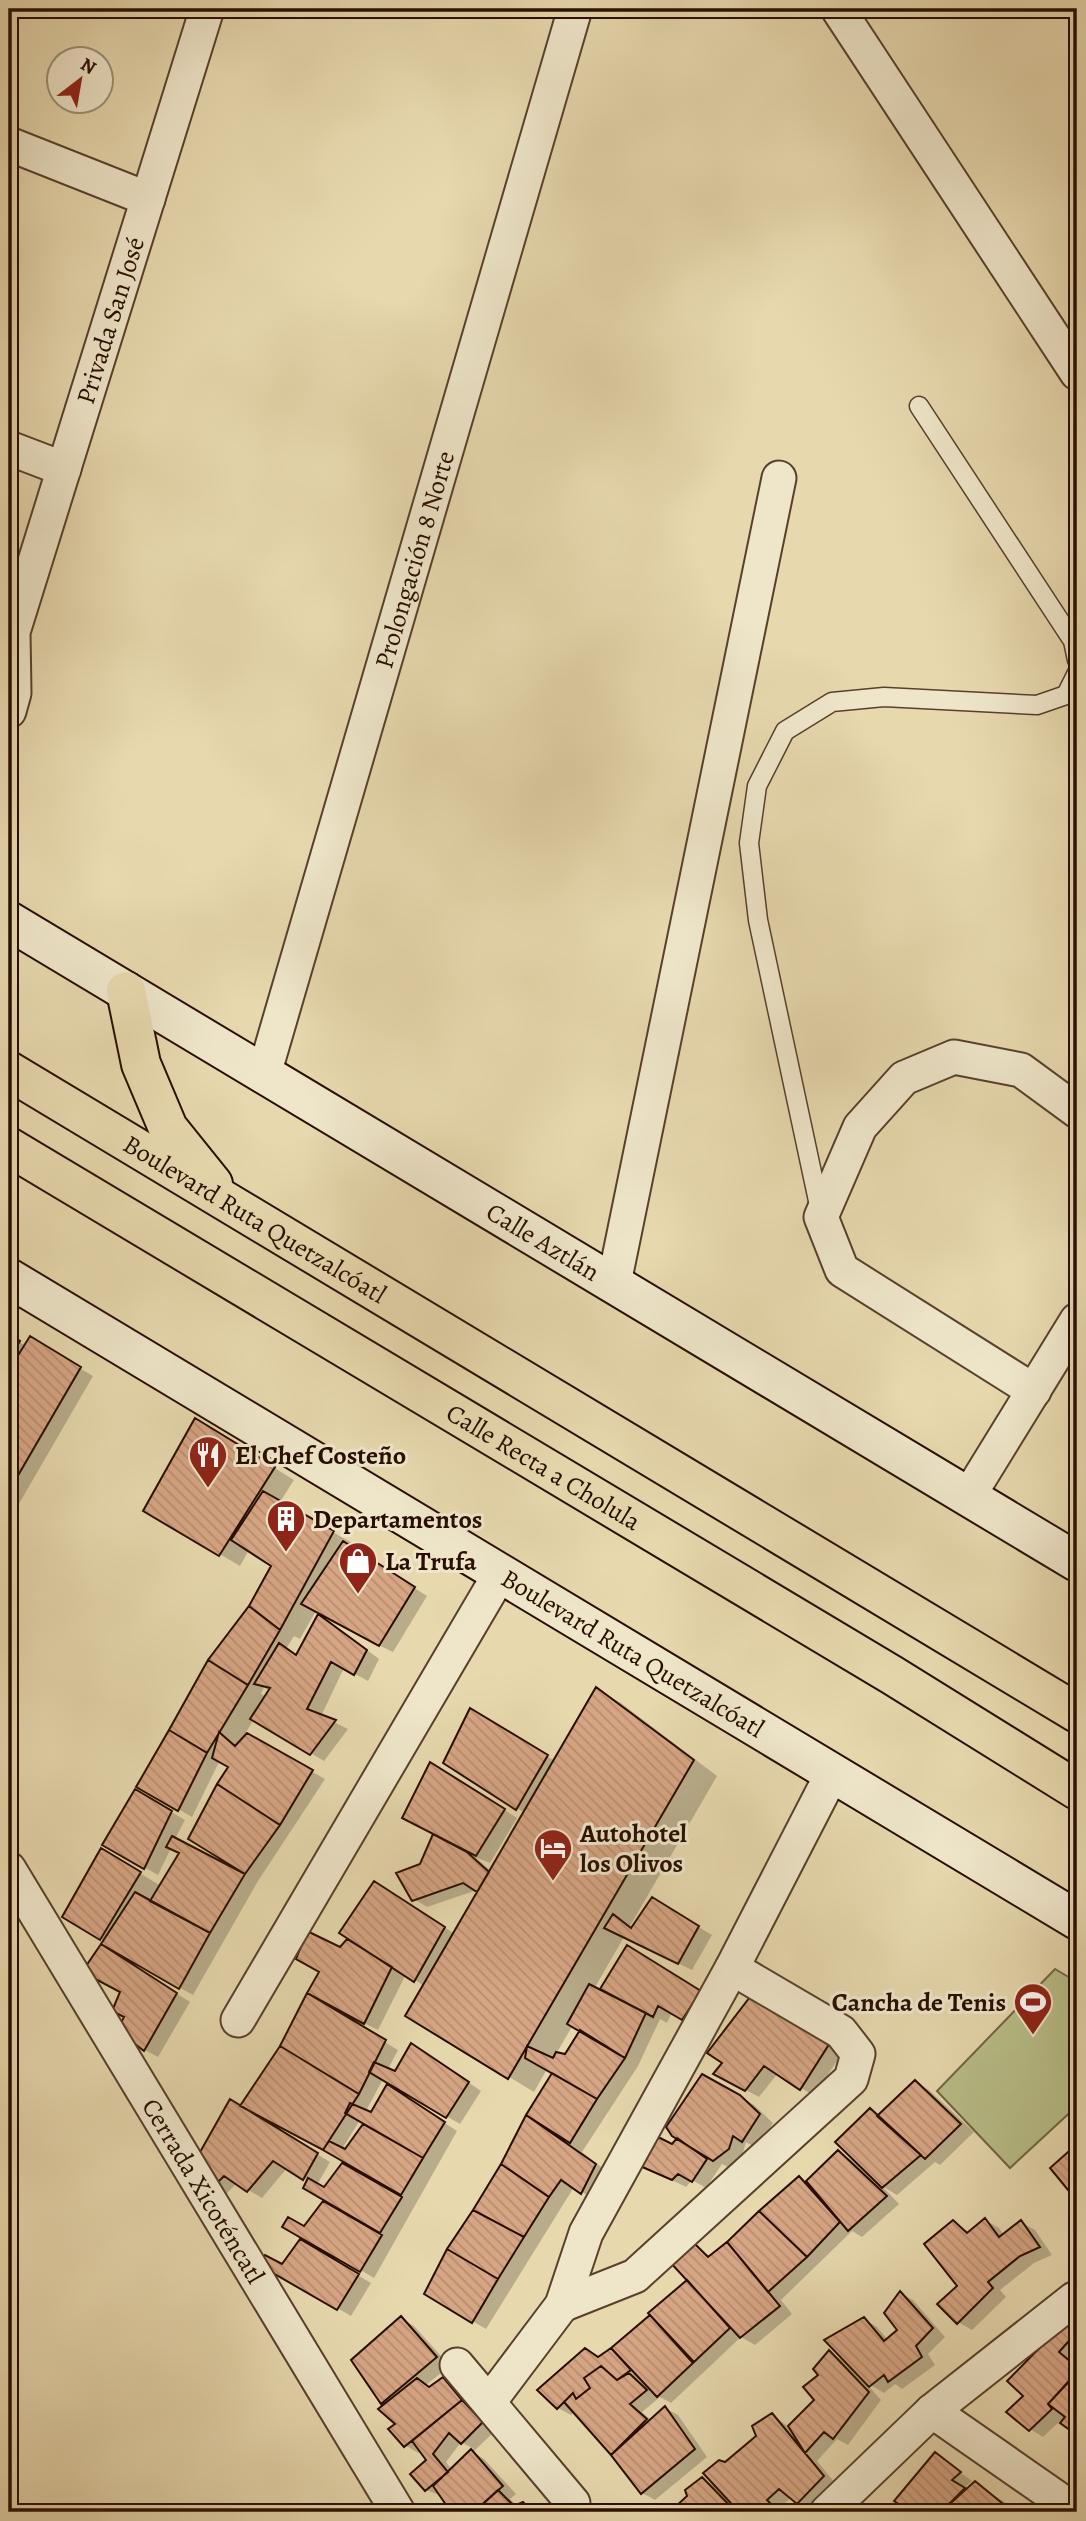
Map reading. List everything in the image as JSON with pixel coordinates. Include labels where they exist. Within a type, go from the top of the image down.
[{"type":"main road","name":"Calle Aztlán","points":[[9,921],[1077,1562]]},
{"type":"main road","points":[[126,991],[141,1064],[168,1128],[227,1202]]},
{"type":"main road","name":"Boulevard Ruta Quetzalcóatl","points":[[9,1071],[1077,1713]]},
{"type":"main road","name":"Calle Recta a Cholula","points":[[9,1147],[892,1675],[1077,1790]]},
{"type":"main road","name":"Boulevard Ruta Quetzalcóatl","points":[[9,1278],[1077,1920]]},
{"type":"street","name":"Privada San José","points":[[9,711],[14,693],[11,634],[207,9]]},
{"type":"street","name":"Prolongación 8 Norte","points":[[264,1074],[575,9]]},
{"type":"street","points":[[838,9],[1077,373]]},
{"type":"street","points":[[9,144],[148,199]]},
{"type":"street","points":[[9,448],[64,469]]},
{"type":"street","points":[[614,1283],[779,478]]},
{"type":"street","points":[[1034,1391],[842,1270],[821,1217],[860,1127],[904,1078],[954,1057],[1021,1070],[1077,1111]]},
{"type":"street","points":[[968,1497],[1077,1320]]},
{"type":"street","points":[[238,2020],[501,1572]]},
{"type":"street","points":[[489,2402],[562,2305],[586,2233],[732,1968],[833,1772]]},
{"type":"street","name":"Cerrada Xicoténcatl","points":[[9,1869],[398,2512]]},
{"type":"street","points":[[562,2305],[635,2276],[850,2079],[858,2054],[841,2032],[732,1968]]},
{"type":"street","points":[[827,2512],[932,2411],[1074,2299],[1077,2301]]},
{"type":"street","points":[[457,2365],[573,2503]]},
{"type":"street","points":[[932,2411],[1077,2512]]},
{"type":"lane","points":[[919,406],[1073,641],[1077,660]]},
{"type":"lane","points":[[821,1217],[758,919],[749,843],[757,786],[785,731],[832,702],[884,697],[1037,705],[1066,695],[1077,673]]},
{"type":"green space","name":"Cancha de Tenis","points":[[1055,1969],[1077,1982],[1077,2106],[1010,2168],[937,2091]]},
{"type":"building","points":[[9,1335],[20,1341],[9,1361]]},
{"type":"building","points":[[30,1336],[81,1367],[9,1491],[9,1370]]},
{"type":"building","name":"El Chef Costeño","points":[[195,1418],[275,1467],[219,1556],[143,1511]]},
{"type":"building","name":"Departamentos","points":[[263,1491],[334,1531],[280,1630],[249,1606],[271,1566],[231,1540]]},
{"type":"building","name":"La Trufa","points":[[343,1541],[415,1587],[379,1646],[301,1604]]},
{"type":"building","points":[[249,1606],[280,1630],[248,1685],[208,1660]]},
{"type":"building","points":[[318,1614],[367,1650],[354,1675],[331,1662],[307,1709],[336,1720],[310,1755],[250,1719],[270,1688],[254,1684],[279,1643],[296,1655]]},
{"type":"building","points":[[208,1660],[248,1685],[207,1753],[169,1730]]},
{"type":"building","name":"Autohotel los Olivos","points":[[596,1687],[694,1760],[508,2079],[405,2016]]},
{"type":"building","points":[[470,1708],[548,1755],[516,1810],[443,1763]]},
{"type":"building","points":[[169,1730],[207,1753],[178,1811],[136,1787]]},
{"type":"building","points":[[219,1732],[235,1746],[247,1733],[313,1770],[280,1825],[217,1784],[228,1767],[212,1758]]},
{"type":"building","points":[[430,1762],[505,1809],[476,1856],[402,1818]]},
{"type":"building","points":[[217,1784],[280,1825],[245,1874],[188,1839]]},
{"type":"building","points":[[135,1789],[172,1811],[144,1869],[102,1845]]},
{"type":"building","points":[[433,1834],[467,1852],[489,1872],[477,1892],[463,1883],[412,1901],[396,1873],[420,1864]]},
{"type":"building","points":[[172,1836],[245,1874],[210,1933],[150,1901],[179,1853],[166,1847]]},
{"type":"building","points":[[101,1848],[141,1872],[100,1940],[62,1917]]},
{"type":"building","points":[[374,1881],[445,1927],[414,1982],[339,1933]]},
{"type":"building","points":[[135,1892],[210,1933],[179,1989],[101,1944]]},
{"type":"building","points":[[652,1897],[699,1926],[678,1964],[604,1928],[613,1914],[631,1928]]},
{"type":"building","points":[[307,1931],[340,1947],[347,1939],[392,1967],[364,2024],[307,1993],[319,1972],[296,1959]]},
{"type":"building","points":[[101,1944],[177,1993],[144,2051],[117,2030],[124,2017],[112,2011],[120,1992],[82,1972]]},
{"type":"building","points":[[627,1945],[701,1991],[682,2020],[658,2006],[653,2017],[600,1989]]},
{"type":"building","points":[[589,1984],[646,2013],[625,2058],[567,2024]]},
{"type":"building","points":[[307,1993],[386,2040],[359,2094],[280,2046]]},
{"type":"building","points":[[753,1993],[833,2038],[800,2090],[764,2066],[745,2091],[713,2074],[722,2063],[707,2053]]},
{"type":"building","points":[[580,2030],[625,2058],[597,2099],[525,2058],[527,2046],[553,2058],[556,2052],[565,2054]]},
{"type":"building","points":[[411,2043],[469,2082],[446,2118],[369,2072],[374,2062],[395,2071]]},
{"type":"building","points":[[280,2046],[359,2094],[323,2150],[240,2106]]},
{"type":"building","points":[[552,2073],[597,2099],[570,2143],[526,2115]]},
{"type":"building","points":[[702,2074],[740,2095],[760,2114],[742,2142],[733,2136],[729,2149],[713,2161],[672,2136],[666,2127]]},
{"type":"building","points":[[915,2080],[961,2124],[925,2159],[877,2116]]},
{"type":"building","points":[[387,2084],[445,2122],[423,2158],[345,2113],[350,2103],[371,2112]]},
{"type":"building","points":[[230,2099],[318,2153],[303,2180],[273,2161],[247,2192],[224,2176],[210,2190],[195,2161]]},
{"type":"building","points":[[870,2108],[921,2155],[882,2188],[835,2142]]},
{"type":"building","points":[[526,2115],[596,2164],[581,2194],[561,2180],[549,2197],[501,2164]]},
{"type":"building","points":[[363,2124],[423,2158],[401,2195],[323,2150],[329,2141],[345,2149]]},
{"type":"building","points":[[658,2137],[672,2144],[677,2138],[707,2159],[692,2182],[678,2174],[672,2180],[640,2166]]},
{"type":"building","points":[[1077,2144],[1077,2201],[1050,2168]]},
{"type":"building","points":[[838,2150],[887,2196],[848,2231],[806,2181]]},
{"type":"building","points":[[342,2163],[402,2197],[380,2233],[303,2188],[308,2178],[324,2187]]},
{"type":"building","points":[[501,2164],[549,2197],[524,2237],[473,2210]]},
{"type":"building","points":[[799,2176],[840,2222],[807,2257],[759,2211]]},
{"type":"building","points":[[323,2201],[382,2235],[360,2272],[282,2227],[288,2217],[304,2226]]},
{"type":"building","points":[[473,2210],[524,2237],[498,2279],[447,2249]]},
{"type":"building","points":[[759,2211],[807,2257],[768,2292],[727,2242]]},
{"type":"building","points":[[985,2218],[999,2237],[1021,2220],[1040,2247],[1020,2256],[988,2282],[993,2288],[957,2324],[937,2304],[957,2286],[924,2244],[953,2220],[967,2233]]},
{"type":"building","points":[[689,2238],[708,2257],[727,2242],[780,2306],[740,2338],[669,2261]]},
{"type":"building","points":[[300,2239],[359,2274],[337,2310],[259,2265],[265,2255],[282,2264]]},
{"type":"building","points":[[447,2249],[498,2279],[472,2323],[424,2294]]},
{"type":"building","points":[[687,2280],[730,2328],[694,2362],[648,2313]]},
{"type":"building","points":[[900,2291],[933,2328],[916,2346],[922,2357],[888,2382],[884,2375],[869,2387],[824,2340],[864,2317],[884,2341],[897,2330],[884,2313]]},
{"type":"building","points":[[650,2315],[693,2363],[657,2397],[611,2348]]},
{"type":"building","points":[[401,2316],[437,2357],[381,2404],[351,2360]]},
{"type":"building","points":[[1066,2321],[1077,2328],[1077,2332],[1059,2352],[1077,2367],[1077,2372],[1048,2404],[1052,2409],[1029,2431],[1006,2412],[1023,2396],[1007,2381]]},
{"type":"building","points":[[585,2348],[598,2357],[611,2348],[631,2370],[617,2380],[601,2366],[584,2378],[590,2388],[576,2399],[573,2393],[557,2409],[537,2390]]},
{"type":"building","points":[[829,2350],[869,2392],[833,2439],[824,2432],[805,2453],[788,2426],[814,2400],[803,2387],[818,2375],[813,2369]]},
{"type":"building","points":[[601,2366],[617,2380],[629,2373],[647,2390],[630,2404],[647,2419],[611,2455],[564,2402],[573,2393],[576,2399],[590,2388],[584,2378]]},
{"type":"building","points":[[1077,2373],[1077,2435],[1060,2423],[1065,2417],[1048,2404]]},
{"type":"building","points":[[443,2377],[462,2400],[404,2447],[388,2429],[395,2424],[378,2409],[417,2378],[429,2387]]},
{"type":"building","points":[[462,2400],[483,2422],[461,2444],[449,2433],[433,2454],[448,2472],[425,2491],[410,2474],[426,2460],[412,2441]]},
{"type":"building","points":[[665,2406],[695,2449],[641,2494],[611,2455]]},
{"type":"building","points":[[772,2413],[824,2476],[797,2504],[779,2489],[767,2500],[779,2512],[739,2512],[703,2473],[719,2460],[725,2462],[756,2436],[752,2426]]},
{"type":"building","points":[[471,2449],[503,2486],[474,2512],[451,2512],[433,2486]]},
{"type":"building","points":[[935,2452],[961,2472],[952,2480],[965,2488],[941,2512],[912,2512],[894,2501]]},
{"type":"building","points":[[702,2477],[736,2512],[678,2512],[674,2508],[687,2496],[685,2490]]},
{"type":"building","points":[[975,2481],[1008,2508],[1005,2512],[941,2512]]},
{"type":"building","points":[[498,2490],[514,2506],[523,2502],[532,2512],[474,2512]]},
{"type":"place","name":"El Chef Costeño","points":[[208,1489]]},
{"type":"place","name":"Departamentos","points":[[286,1553]]},
{"type":"place","name":"La Trufa","points":[[358,1595]]},
{"type":"place","name":"Autohotel los Olivos","points":[[553,1882]]},
{"type":"place","name":"Cancha de Tenis","points":[[1033,2036]]}]
